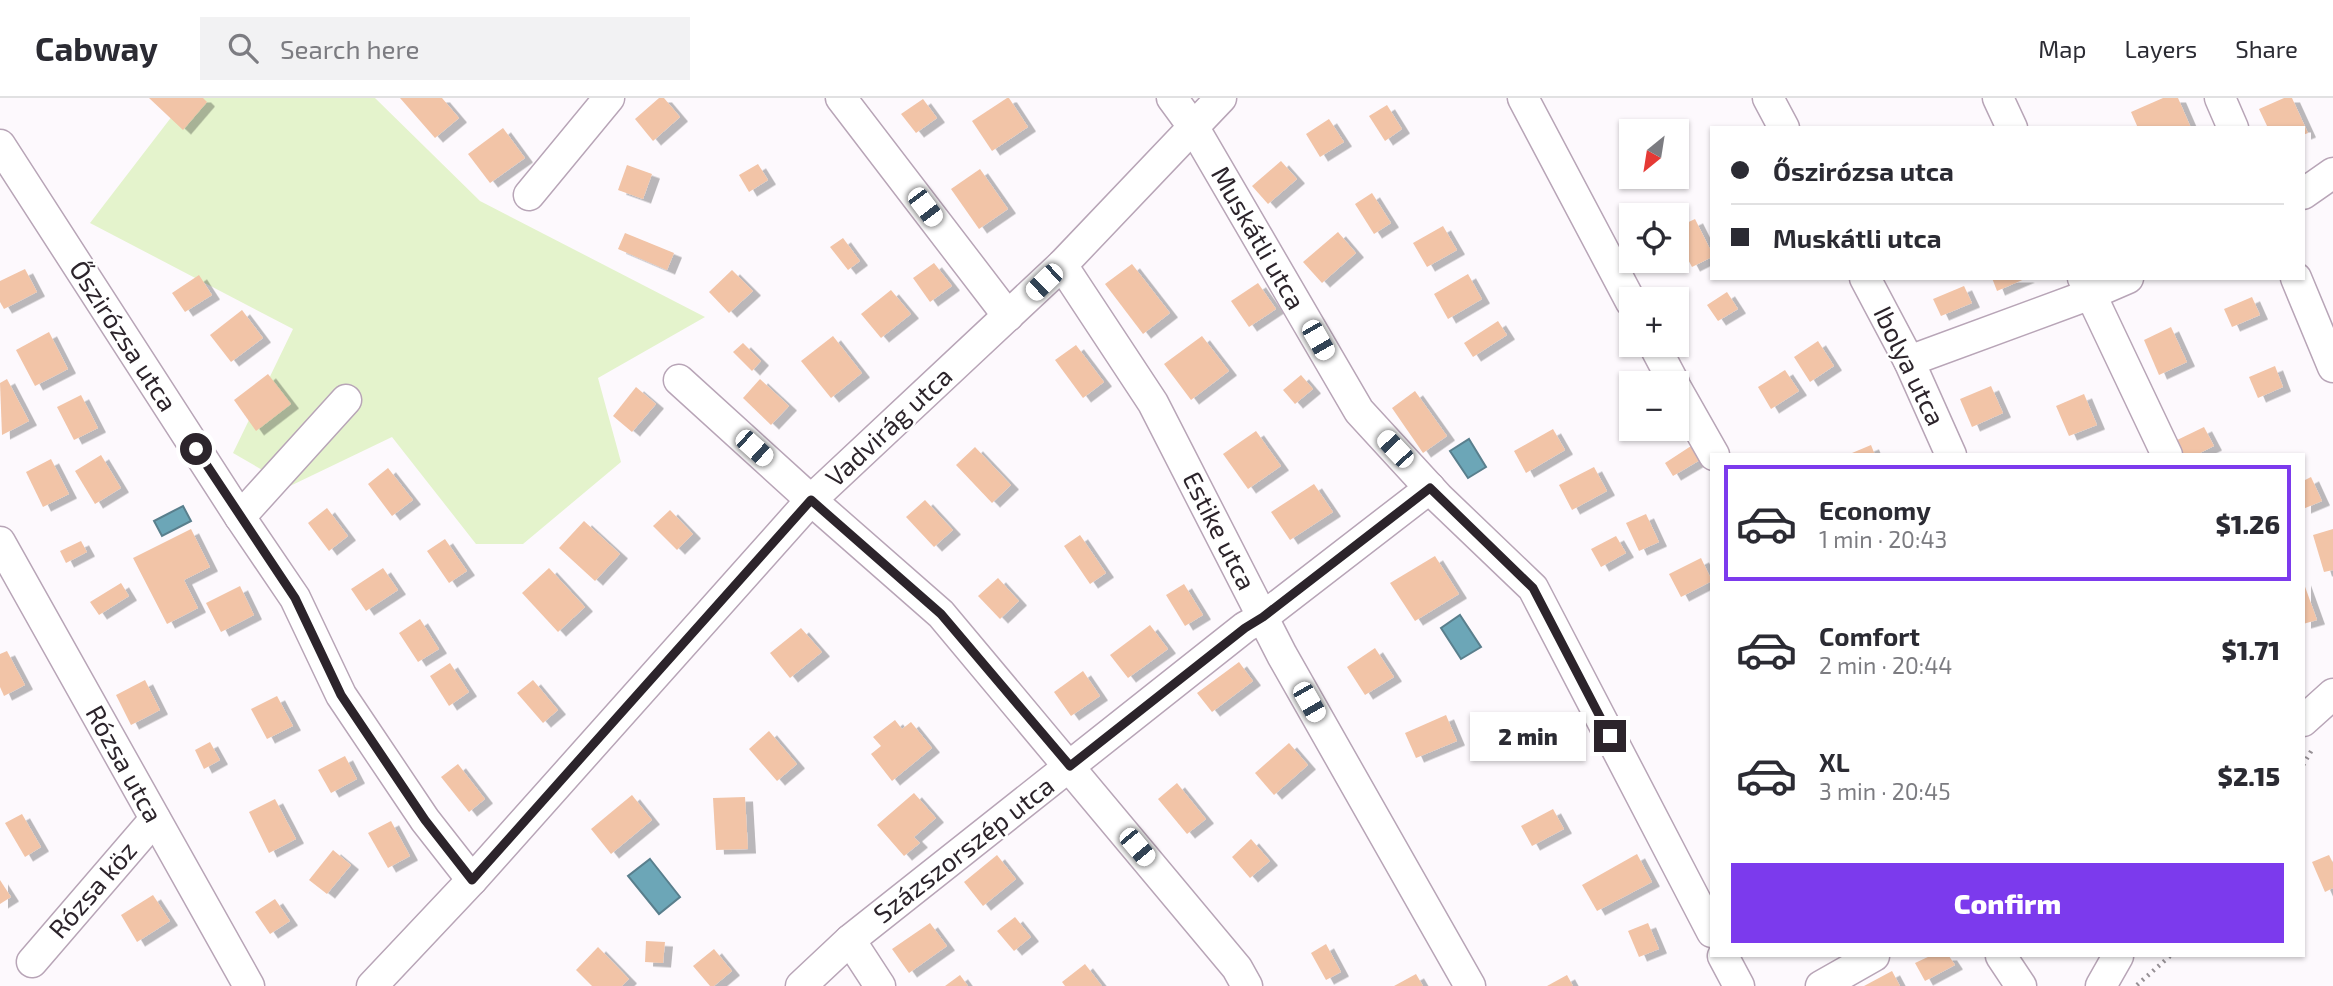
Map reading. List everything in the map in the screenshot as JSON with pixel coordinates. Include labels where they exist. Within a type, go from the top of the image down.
[{"type":"street","points":[[529,195],[609,98]]},
{"type":"street","points":[[841,98],[1008,316]]},
{"type":"street","name":"Muskátli utca","points":[[1172,98],[1194,128],[1359,411],[1430,488],[1533,588],[1710,928]]},
{"type":"street","name":"Vadvirág utca","points":[[372,986],[472,880],[811,500],[1062,265],[1221,98]]},
{"type":"street","points":[[1522,98],[1623,287]]},
{"type":"street","points":[[1768,98],[1783,126]]},
{"type":"street","points":[[1998,98],[2011,126]]},
{"type":"street","points":[[2220,98],[2232,126]]},
{"type":"street","name":"Őszirózsa utca","points":[[0,145],[295,598],[341,695],[425,820],[472,880]]},
{"type":"street","points":[[2305,193],[2333,173]]},
{"type":"street","name":"Estike utca","points":[[1062,265],[1153,403],[1263,617],[1470,986]]},
{"type":"street","name":"Ibolya utca","points":[[1866,280],[1909,361],[1950,453]]},
{"type":"street","points":[[1909,361],[2087,286],[2118,280]]},
{"type":"street","points":[[2297,280],[2333,367]]},
{"type":"street","points":[[2087,286],[2166,453]]},
{"type":"street","points":[[679,380],[941,614],[1237,968],[1247,986]]},
{"type":"street","points":[[240,517],[346,400]]},
{"type":"street","points":[[1689,411],[1713,453]]},
{"type":"street","name":"Százszorszép utca","points":[[801,986],[850,940],[1245,628],[1430,488]]},
{"type":"street","name":"Rózsa utca","points":[[0,542],[249,986]]},
{"type":"street","points":[[2305,719],[2333,694]]},
{"type":"street","name":"Rózsa köz","points":[[32,962],[155,818]]},
{"type":"street","points":[[850,940],[880,986]]},
{"type":"street","points":[[1724,957],[1739,986]]},
{"type":"street","points":[[1821,986],[1872,957]]},
{"type":"street","points":[[2002,957],[2021,986]]},
{"type":"street","points":[[2101,986],[2117,957]]},
{"type":"path","points":[[2136,986],[2169,957]]},
{"type":"green space","points":[[186,98],[375,98],[480,201],[705,317],[598,378],[621,462],[523,544],[476,544],[392,437],[290,486],[233,453],[293,329],[90,223]]},
{"type":"water","points":[[1469,439],[1486,467],[1468,478],[1450,451]]},
{"type":"water","points":[[183,506],[191,521],[162,536],[154,521]]},
{"type":"water","points":[[1460,615],[1481,647],[1461,659],[1441,628]]},
{"type":"water","points":[[650,859],[680,897],[659,914],[628,876]]},
{"type":"building","points":[[149,98],[203,98],[207,102],[183,130]]},
{"type":"building","points":[[400,98],[442,98],[459,118],[435,138]]},
{"type":"building","points":[[659,98],[664,98],[680,117],[653,141],[635,119]]},
{"type":"building","points":[[1007,98],[1028,127],[992,151],[972,121]]},
{"type":"building","points":[[2163,98],[2178,98],[2190,126],[2137,126],[2131,112]]},
{"type":"building","points":[[2284,98],[2292,98],[2305,126],[2267,126],[2259,109]]},
{"type":"building","points":[[923,99],[937,118],[916,133],[901,114]]},
{"type":"building","points":[[1387,105],[1402,129],[1385,141],[1369,116]]},
{"type":"building","points":[[1329,119],[1344,142],[1320,157],[1306,134]]},
{"type":"building","points":[[503,128],[525,158],[490,183],[468,154]]},
{"type":"building","points":[[1281,161],[1297,179],[1268,204],[1252,186]]},
{"type":"building","points":[[758,164],[768,180],[749,192],[739,175]]},
{"type":"building","points":[[627,165],[652,174],[643,199],[618,190]]},
{"type":"building","points":[[980,169],[1008,209],[979,229],[951,189]]},
{"type":"building","points":[[1372,193],[1391,223],[1374,234],[1355,204]]},
{"type":"building","points":[[1695,219],[1710,249],[1710,258],[1692,267],[1689,261],[1689,222]]},
{"type":"building","points":[[1443,226],[1457,250],[1427,267],[1413,243]]},
{"type":"building","points":[[1338,232],[1356,253],[1322,283],[1303,262]]},
{"type":"building","points":[[625,233],[674,253],[667,270],[618,249]]},
{"type":"building","points":[[843,238],[860,261],[848,270],[830,247]]},
{"type":"building","points":[[934,263],[952,286],[930,302],[913,278]]},
{"type":"building","points":[[1132,264],[1170,313],[1143,334],[1105,284]]},
{"type":"building","points":[[25,269],[37,292],[4,309],[0,302],[0,281]]},
{"type":"building","points":[[732,270],[753,291],[729,313],[709,292]]},
{"type":"building","points":[[1468,274],[1482,299],[1448,319],[1434,294]]},
{"type":"building","points":[[199,275],[212,295],[185,312],[172,293]]},
{"type":"building","points":[[1993,280],[2022,280],[1997,291]]},
{"type":"building","points":[[1258,283],[1276,309],[1249,327],[1231,301]]},
{"type":"building","points":[[1964,286],[1972,303],[1941,316],[1933,299]]},
{"type":"building","points":[[891,290],[911,314],[881,338],[861,314]]},
{"type":"building","points":[[1727,292],[1738,309],[1718,321],[1707,305]]},
{"type":"building","points":[[2252,297],[2260,315],[2232,327],[2224,309]]},
{"type":"building","points":[[242,310],[263,338],[231,362],[210,335]]},
{"type":"building","points":[[1498,321],[1507,335],[1473,357],[1464,343]]},
{"type":"building","points":[[2171,327],[2187,362],[2159,375],[2144,340]]},
{"type":"building","points":[[49,332],[68,369],[35,386],[16,350]]},
{"type":"building","points":[[833,336],[862,373],[831,398],[801,361]]},
{"type":"building","points":[[1202,336],[1229,371],[1191,400],[1164,364]]},
{"type":"building","points":[[1818,341],[1834,366],[1810,382],[1794,357]]},
{"type":"building","points":[[743,343],[761,361],[752,371],[733,352]]},
{"type":"building","points":[[1076,345],[1104,382],[1083,398],[1055,360]]},
{"type":"building","points":[[2275,366],[2283,387],[2258,398],[2249,377]]},
{"type":"building","points":[[1785,370],[1799,391],[1771,409],[1758,387]]},
{"type":"building","points":[[268,374],[291,404],[256,431],[234,400]]},
{"type":"building","points":[[1301,375],[1313,389],[1295,404],[1283,390]]},
{"type":"building","points":[[7,379],[29,421],[2,435],[0,383]]},
{"type":"building","points":[[760,379],[789,406],[771,425],[743,398]]},
{"type":"building","points":[[1991,386],[2003,413],[1972,427],[1960,399]]},
{"type":"building","points":[[636,387],[656,404],[632,432],[613,416]]},
{"type":"building","points":[[1415,391],[1447,436],[1423,453],[1392,408]]},
{"type":"building","points":[[2084,394],[2097,425],[2069,436],[2056,406]]},
{"type":"building","points":[[81,395],[98,428],[74,440],[57,407]]},
{"type":"building","points":[[2204,427],[2214,446],[2200,453],[2179,453],[2173,442]]},
{"type":"building","points":[[1553,429],[1565,450],[1526,473],[1514,451]]},
{"type":"building","points":[[1256,431],[1281,466],[1248,489],[1223,454]]},
{"type":"building","points":[[1871,445],[1874,453],[1852,453]]},
{"type":"building","points":[[1691,446],[1700,460],[1673,476],[1665,463]]},
{"type":"building","points":[[975,447],[1011,485],[992,503],[956,465]]},
{"type":"building","points":[[101,455],[121,488],[95,504],[75,471]]},
{"type":"building","points":[[51,459],[69,494],[43,507],[26,472]]},
{"type":"building","points":[[1594,467],[1607,491],[1572,510],[1559,485]]},
{"type":"building","points":[[388,468],[413,500],[392,516],[368,484]]},
{"type":"building","points":[[2311,477],[2322,501],[2305,508],[2305,480]]},
{"type":"building","points":[[1314,484],[1333,512],[1290,540],[1271,512]]},
{"type":"building","points":[[925,500],[953,530],[934,547],[906,517]]},
{"type":"building","points":[[327,508],[348,536],[329,551],[308,523]]},
{"type":"building","points":[[670,510],[693,534],[677,550],[653,526]]},
{"type":"building","points":[[1646,514],[1659,542],[1639,551],[1626,523]]},
{"type":"building","points":[[584,521],[620,554],[595,581],[559,548]]},
{"type":"building","points":[[191,529],[210,567],[184,580],[198,608],[167,624],[133,558]]},
{"type":"building","points":[[2333,529],[2333,570],[2324,572],[2313,535]]},
{"type":"building","points":[[1080,535],[1106,573],[1090,584],[1064,546]]},
{"type":"building","points":[[1616,536],[1626,553],[1601,567],[1591,549]]},
{"type":"building","points":[[445,539],[467,571],[449,583],[427,551]]},
{"type":"building","points":[[81,541],[87,552],[66,563],[60,551]]},
{"type":"building","points":[[1435,556],[1459,594],[1415,621],[1390,583]]},
{"type":"building","points":[[1701,558],[1710,582],[1681,597],[1669,574]]},
{"type":"building","points":[[383,568],[398,590],[366,611],[351,589]]},
{"type":"building","points":[[549,568],[585,607],[558,632],[522,593]]},
{"type":"building","points":[[998,578],[1019,601],[1000,619],[978,596]]},
{"type":"building","points":[[121,583],[129,596],[99,615],[90,602]]},
{"type":"building","points":[[1184,584],[1203,615],[1185,626],[1166,595]]},
{"type":"building","points":[[240,586],[254,615],[221,632],[206,603]]},
{"type":"building","points":[[2305,587],[2317,620],[2305,623]]},
{"type":"building","points":[[420,619],[439,649],[418,662],[399,633]]},
{"type":"building","points":[[1150,625],[1168,649],[1128,678],[1110,655]]},
{"type":"building","points":[[801,628],[822,652],[790,678],[770,653]]},
{"type":"building","points":[[1375,648],[1394,677],[1365,695],[1347,667]]},
{"type":"building","points":[[7,651],[25,685],[4,696],[0,687],[0,654]]},
{"type":"building","points":[[1239,662],[1253,681],[1212,712],[1197,693]]},
{"type":"building","points":[[450,663],[469,692],[449,706],[430,676]]},
{"type":"building","points":[[1083,671],[1100,696],[1071,716],[1054,692]]},
{"type":"building","points":[[145,680],[160,710],[131,725],[116,695]]},
{"type":"building","points":[[533,680],[558,710],[543,723],[517,693]]},
{"type":"building","points":[[277,696],[293,726],[267,739],[251,709]]},
{"type":"building","points":[[1446,715],[1457,741],[1416,758],[1405,733]]},
{"type":"building","points":[[895,720],[902,729],[911,722],[932,748],[892,781],[871,754],[881,746],[873,737]]},
{"type":"building","points":[[769,731],[797,764],[777,781],[749,749]]},
{"type":"building","points":[[210,742],[220,760],[204,769],[195,750]]},
{"type":"building","points":[[1289,743],[1308,765],[1274,795],[1255,773]]},
{"type":"building","points":[[345,756],[357,779],[331,793],[318,770]]},
{"type":"building","points":[[458,764],[485,799],[469,812],[441,777]]},
{"type":"building","points":[[1177,783],[1206,819],[1187,834],[1158,799]]},
{"type":"building","points":[[914,793],[936,818],[914,837],[920,843],[904,856],[877,825]]},
{"type":"building","points":[[632,795],[652,820],[611,854],[591,829]]},
{"type":"building","points":[[745,797],[748,849],[716,850],[713,798]]},
{"type":"building","points":[[275,799],[296,839],[269,853],[249,812]]},
{"type":"building","points":[[1553,809],[1564,829],[1532,846],[1521,826]]},
{"type":"building","points":[[22,814],[41,847],[25,857],[5,823]]},
{"type":"building","points":[[391,821],[410,856],[388,868],[368,833]]},
{"type":"building","points":[[1251,839],[1270,861],[1250,878],[1232,857]]},
{"type":"building","points":[[333,850],[351,865],[327,894],[309,880]]},
{"type":"building","points":[[1637,854],[1652,882],[1597,911],[1582,885]]},
{"type":"building","points":[[997,855],[1016,879],[983,906],[964,882]]},
{"type":"building","points":[[2329,855],[2333,863],[2333,888],[2325,892],[2312,862]]},
{"type":"building","points":[[0,880],[11,897],[0,904]]},
{"type":"building","points":[[153,895],[170,921],[137,942],[121,915]]},
{"type":"building","points":[[275,899],[290,921],[270,934],[255,912]]},
{"type":"building","points":[[1015,917],[1031,937],[1014,951],[997,931]]},
{"type":"building","points":[[930,923],[947,946],[909,973],[892,949]]},
{"type":"building","points":[[1648,923],[1659,949],[1639,957],[1628,931]]},
{"type":"building","points":[[646,941],[665,942],[663,963],[645,962]]},
{"type":"building","points":[[1326,944],[1341,972],[1326,980],[1311,953]]},
{"type":"building","points":[[598,947],[629,979],[622,986],[592,986],[576,970]]},
{"type":"building","points":[[714,949],[732,971],[714,986],[710,986],[693,966]]},
{"type":"building","points":[[1928,957],[1950,957],[1955,965],[1925,981],[1915,963]]},
{"type":"building","points":[[1085,964],[1102,986],[1065,986],[1062,982]]},
{"type":"building","points":[[1892,971],[1900,986],[1864,986]]},
{"type":"building","points":[[1416,974],[1423,986],[1394,986]]},
{"type":"building","points":[[960,975],[968,986],[945,986]]},
{"type":"building","points":[[1567,975],[1573,986],[1547,986]]},
{"type":"route","points":[[196,449],[295,598],[341,695],[425,820],[472,880],[811,500],[941,614],[1070,766],[1245,628],[1430,488],[1533,588],[1610,736]]}]
